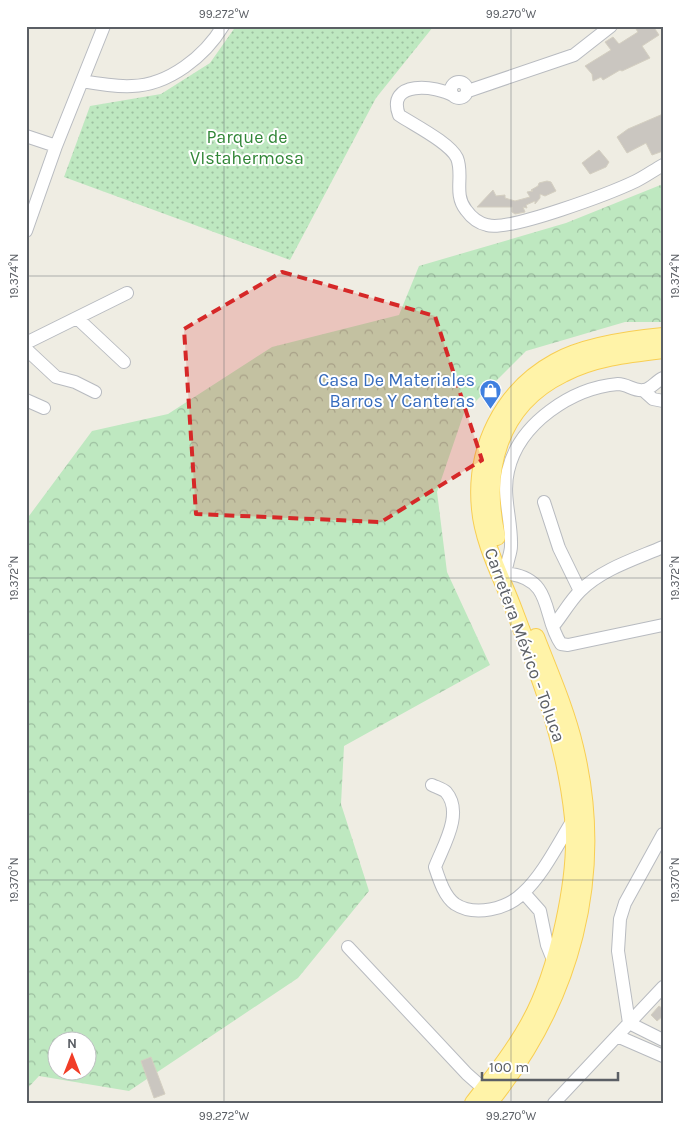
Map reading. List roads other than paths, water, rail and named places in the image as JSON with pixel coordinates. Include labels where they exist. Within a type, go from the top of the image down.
[{"type":"main road","name":"Carretera México - Toluca","points":[[487,1096],[530,1022],[563,929],[570,883],[574,820],[561,743],[549,702],[489,544],[482,518],[480,485],[482,461],[489,435],[502,411],[520,386],[556,361],[589,349],[663,336]]},
{"type":"main road","name":"Carretera México - Toluca","points":[[473,1103],[487,1096],[517,1068],[535,1038],[565,974],[583,897],[587,837],[585,804],[575,746],[558,694],[509,570],[494,525],[491,478],[498,445],[513,416],[536,391],[562,374],[596,361],[663,350]]},
{"type":"street","points":[[26,231],[56,146],[104,26]]},
{"type":"street","points":[[82,81],[134,86],[154,82],[179,70],[198,56],[214,40],[223,26]]},
{"type":"street","points":[[611,26],[574,55],[468,91],[461,98],[445,90],[410,88],[402,92],[397,99],[396,108],[399,115],[450,149],[457,158],[459,196],[464,208],[474,219],[487,225],[501,226],[523,221],[623,186],[663,165]]},
{"type":"street","points":[[26,136],[56,146]]},
{"type":"street","points":[[26,344],[126,293]]},
{"type":"street","points":[[77,318],[124,362]]},
{"type":"street","points":[[26,349],[56,377],[75,382],[95,392]]},
{"type":"street","points":[[663,378],[643,390],[636,390],[622,384],[594,389],[574,397],[538,421],[525,436],[515,452],[508,471],[506,501],[511,547],[509,570],[525,576],[542,592],[561,644],[663,625]]},
{"type":"street","points":[[643,390],[653,399],[663,401]]},
{"type":"street","points":[[26,400],[44,408]]},
{"type":"street","points":[[544,502],[559,548],[580,591]]},
{"type":"street","points":[[554,625],[580,591],[604,573],[663,547]]},
{"type":"street","points":[[432,785],[446,792],[454,809],[452,826],[435,867],[441,884],[455,904],[475,910],[501,907],[524,893],[574,820]]},
{"type":"street","points":[[629,1023],[618,951],[618,925],[625,903],[663,834]]},
{"type":"street","points":[[524,893],[540,911],[547,945],[553,960]]},
{"type":"street","points":[[348,947],[487,1096]]},
{"type":"street","points":[[554,1103],[663,986]]},
{"type":"street","points":[[629,1023],[663,1040]]},
{"type":"street","points":[[617,1036],[663,1056]]},
{"type":"place","name":"Casa De Materiales Barros Y Canteras","points":[[491,409]]},
{"type":"park label","name":"Parque de VIstahermosa","points":[[247,147]]}]
